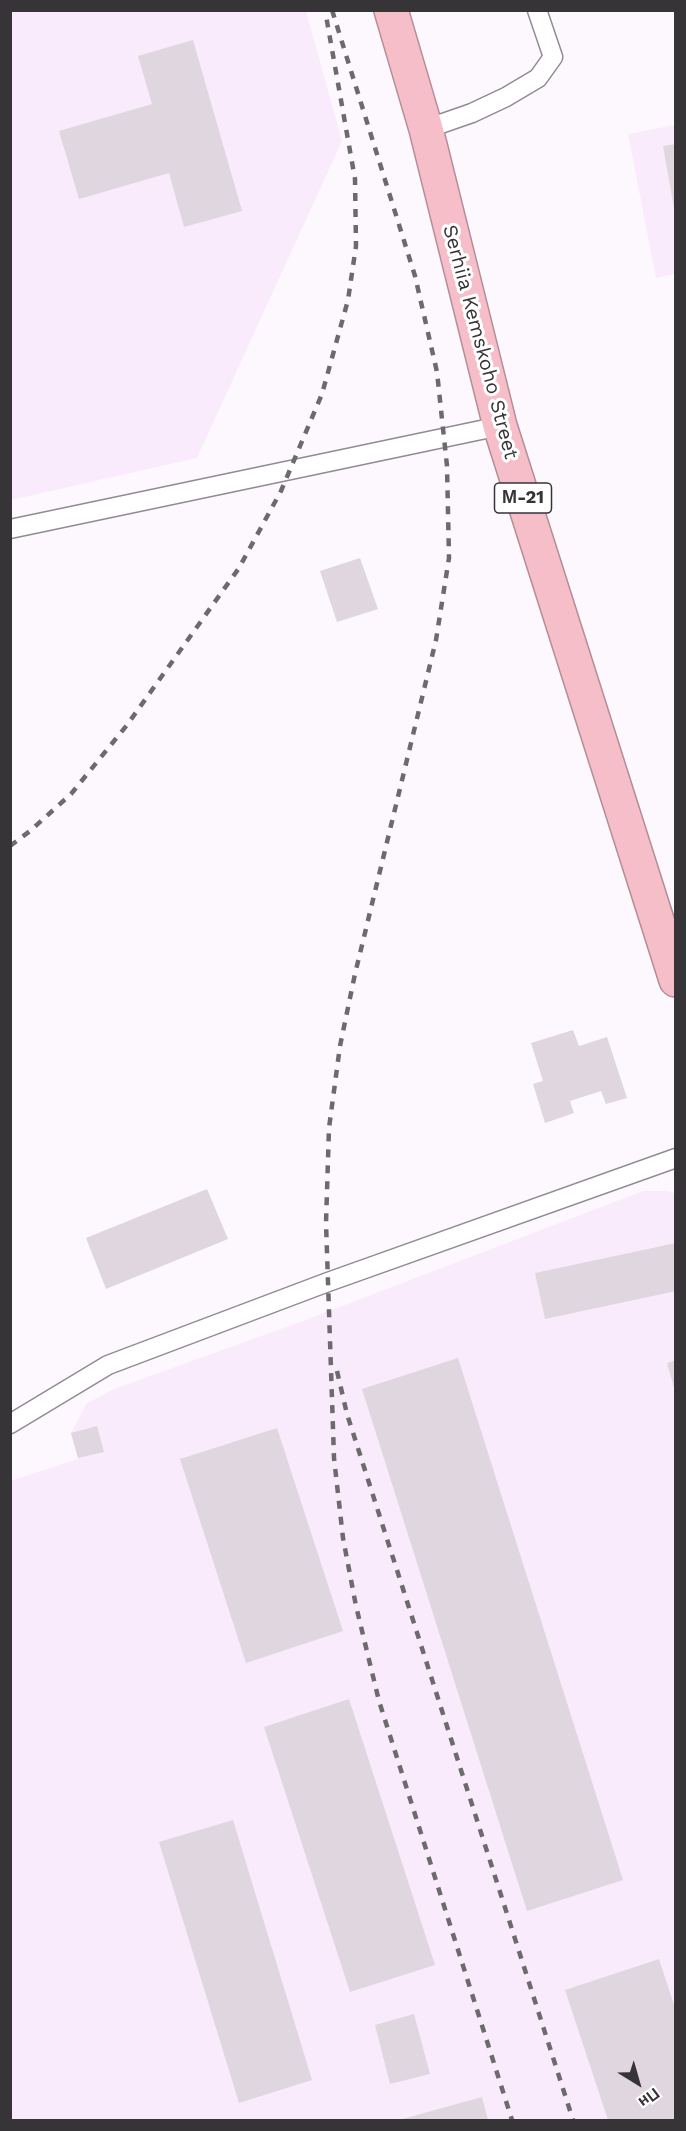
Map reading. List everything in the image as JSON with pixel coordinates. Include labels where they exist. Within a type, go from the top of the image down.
[{"type":"highway","name":"Serhiia Kemskoho Street","points":[[392,10],[426,129],[500,426],[675,980]]},
{"type":"lane","points":[[426,129],[489,105],[538,78],[553,57],[537,10]]},
{"type":"lane","points":[[10,529],[500,426]]},
{"type":"lane","points":[[10,1424],[108,1365],[317,1286],[675,1158]]},
{"type":"shaded area","points":[[10,11],[306,11],[342,141],[197,458],[11,500]]},
{"type":"shaded area","points":[[675,125],[675,274],[656,278],[628,134]]},
{"type":"shaded area","points":[[643,1191],[669,1191],[675,1194],[675,2120],[11,2120],[10,1481],[78,1459],[71,1433],[86,1404],[114,1389],[303,1321]]},
{"type":"building","points":[[193,40],[242,211],[184,227],[169,173],[79,199],[59,131],[152,104],[138,56]]},
{"type":"building","points":[[676,144],[676,208],[674,208],[663,146]]},
{"type":"building","points":[[360,558],[378,609],[337,622],[320,571]]},
{"type":"building","points":[[573,1030],[579,1046],[607,1037],[627,1098],[606,1104],[601,1091],[570,1101],[574,1113],[545,1123],[533,1084],[543,1081],[531,1043]]},
{"type":"building","points":[[207,1189],[228,1239],[106,1289],[86,1238]]},
{"type":"building","points":[[676,1243],[676,1291],[545,1319],[535,1273]]},
{"type":"building","points":[[458,1358],[623,1880],[527,1911],[362,1389]]},
{"type":"building","points":[[676,1360],[676,1390],[675,1391],[667,1363]]},
{"type":"building","points":[[97,1426],[104,1452],[78,1458],[71,1433]]},
{"type":"building","points":[[277,1428],[343,1631],[246,1663],[180,1459]]},
{"type":"building","points":[[349,1699],[435,1965],[350,1992],[264,1727]]},
{"type":"building","points":[[233,1820],[312,2080],[239,2103],[159,1842]]},
{"type":"building","points":[[659,1959],[676,2011],[676,2120],[608,2120],[565,1990]]},
{"type":"building","points":[[414,2014],[430,2074],[390,2084],[375,2025]]},
{"type":"building","points":[[482,2097],[488,2120],[399,2120]]},
{"type":"railway","points":[[10,846],[71,794],[127,725],[239,568],[281,491],[322,394],[348,300],[356,246],[355,179],[325,10]]},
{"type":"railway","points":[[332,10],[415,276],[437,372],[447,466],[449,558],[436,640],[355,974],[340,1046],[329,1128],[326,1223],[334,1458],[343,1538],[356,1606],[379,1701],[512,2120]]},
{"type":"railway","points":[[337,1371],[347,1414],[573,2120]]}]
